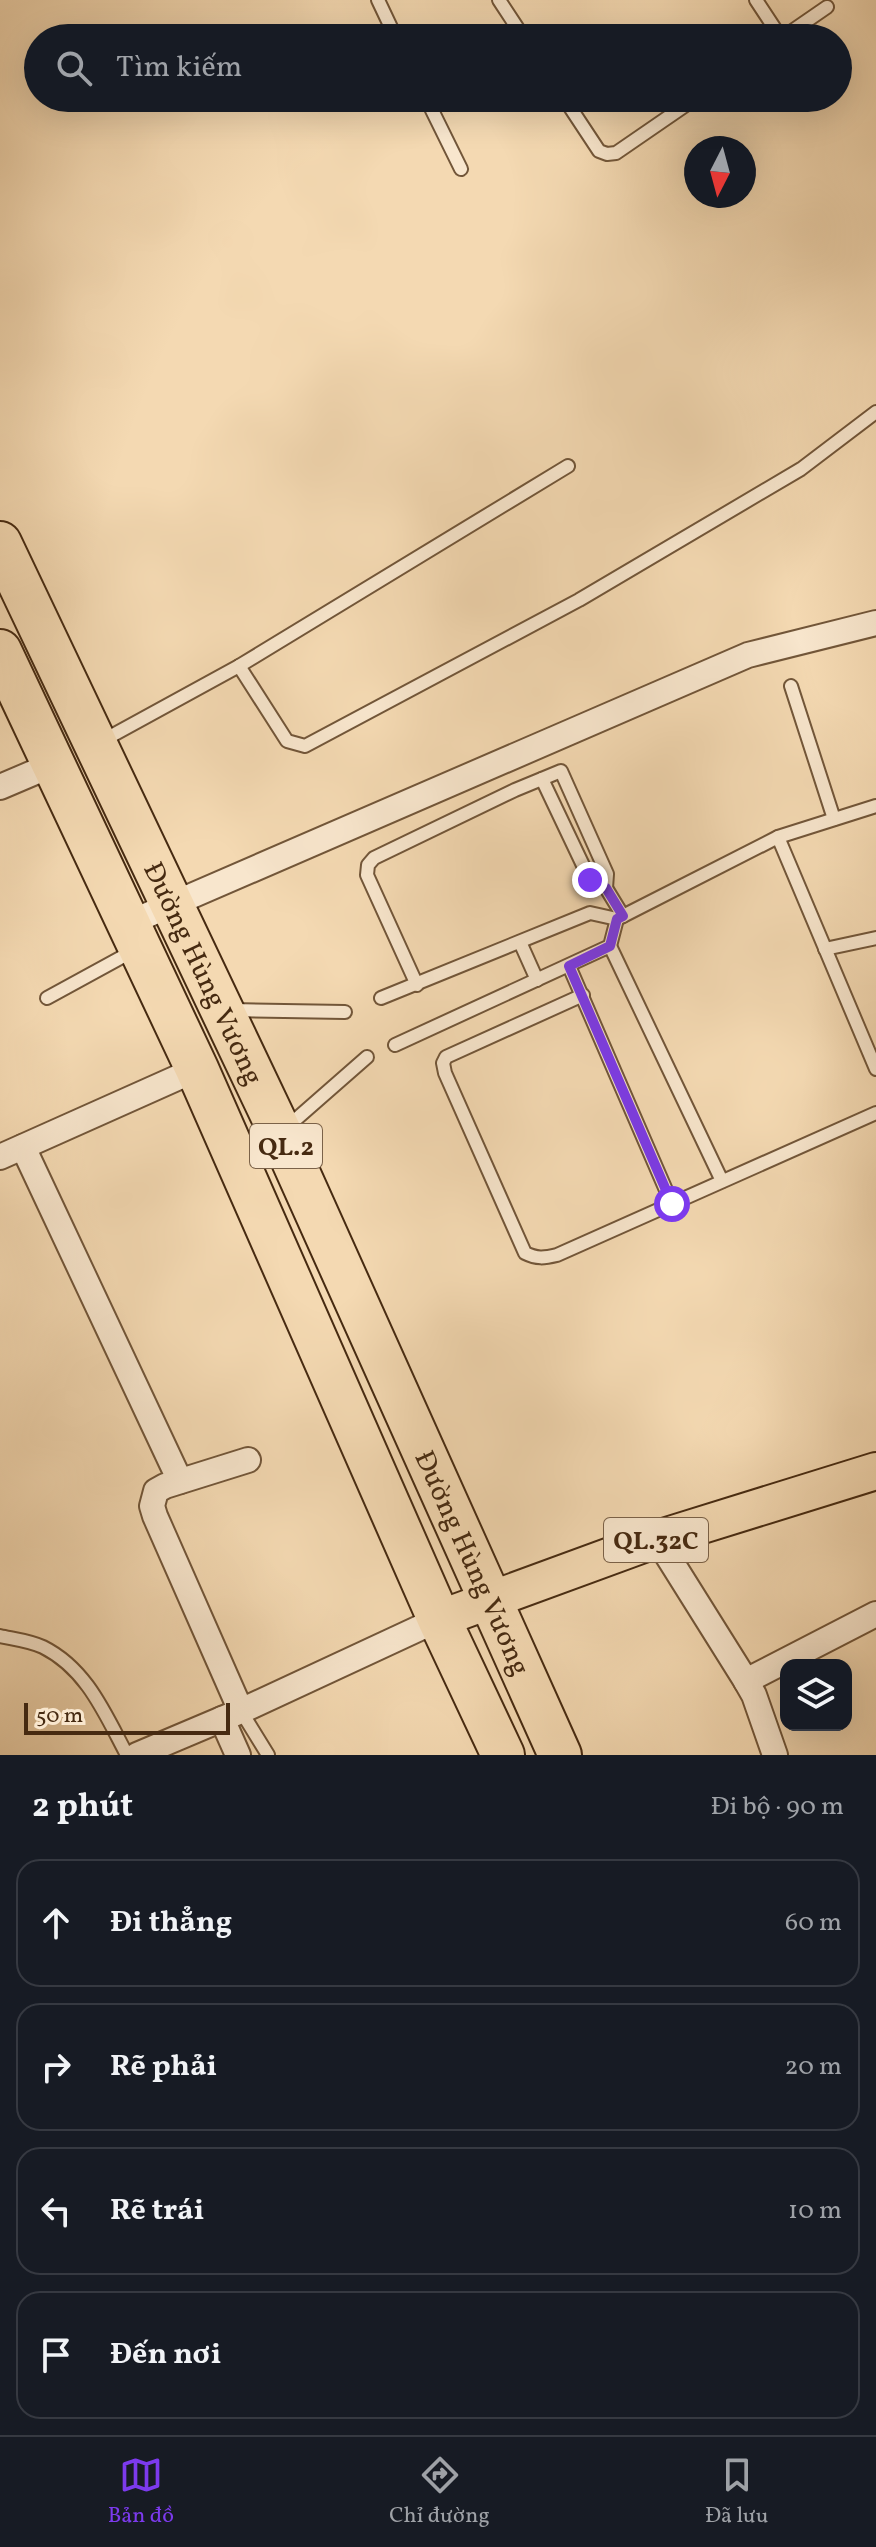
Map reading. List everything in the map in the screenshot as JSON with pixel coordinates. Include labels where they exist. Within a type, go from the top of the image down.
[{"type":"highway","name":"Đường Hùng Vương","points":[[0,543],[280,1132],[560,1755]]},
{"type":"highway","name":"Đường Hùng Vương","points":[[0,651],[197,1069],[439,1619],[503,1755]]},
{"type":"main road","name":"QL.32C","points":[[439,1619],[657,1539],[876,1471]]},
{"type":"street","points":[[134,936],[172,905],[748,655],[876,623]]},
{"type":"street","points":[[0,787],[54,764]]},
{"type":"street","points":[[0,1157],[197,1069]]},
{"type":"street","points":[[23,1147],[180,1481]]},
{"type":"street","points":[[238,1755],[232,1715],[152,1506],[156,1491],[248,1460]]},
{"type":"street","points":[[657,1539],[754,1695],[775,1755]]},
{"type":"street","points":[[746,1681],[876,1614]]},
{"type":"street","points":[[137,1755],[232,1715],[439,1619]]},
{"type":"lane","points":[[378,0],[389,24]]},
{"type":"lane","points":[[499,0],[515,24]]},
{"type":"lane","points":[[756,0],[772,24]]},
{"type":"lane","points":[[802,24],[827,7]]},
{"type":"lane","points":[[433,112],[461,169]]},
{"type":"lane","points":[[573,112],[599,151],[607,154],[616,153],[676,112]]},
{"type":"lane","points":[[239,666],[287,741],[305,746],[579,600],[801,469],[876,412]]},
{"type":"lane","points":[[96,744],[239,666],[568,466]]},
{"type":"lane","points":[[791,686],[834,819]]},
{"type":"lane","points":[[417,985],[367,875],[368,865],[374,858],[561,771],[607,874],[606,888],[620,917],[610,946],[722,1181]]},
{"type":"lane","points":[[542,779],[590,880],[606,888]]},
{"type":"lane","points":[[381,998],[590,913],[620,917],[778,837],[876,806]]},
{"type":"lane","points":[[778,837],[876,1069]]},
{"type":"lane","points":[[47,998],[134,936]]},
{"type":"lane","points":[[825,949],[876,938]]},
{"type":"lane","points":[[520,942],[537,980]]},
{"type":"lane","points":[[395,1045],[610,946]]},
{"type":"lane","points":[[569,966],[672,1204]]},
{"type":"lane","points":[[583,995],[446,1057],[443,1063],[525,1253],[543,1258],[557,1255],[876,1113]]},
{"type":"lane","points":[[223,1010],[345,1012]]},
{"type":"lane","points":[[280,1132],[367,1057]]},
{"type":"lane","points":[[0,1636],[41,1646],[82,1677],[92,1689],[127,1755]]},
{"type":"lane","points":[[232,1715],[268,1755]]},
{"type":"route","points":[[590,880],[606,888],[623,916],[617,919],[610,946],[569,966],[672,1204]]}]
